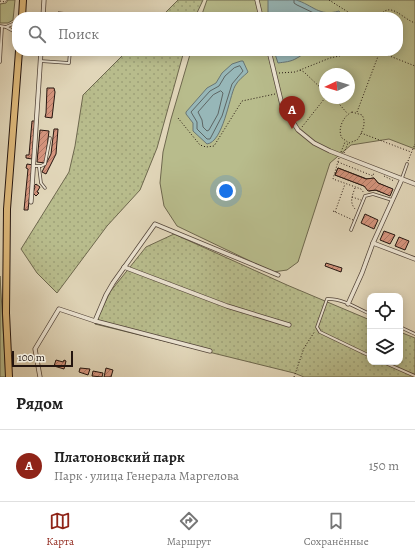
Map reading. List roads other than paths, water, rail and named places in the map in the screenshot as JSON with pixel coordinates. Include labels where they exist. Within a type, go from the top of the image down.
[{"type":"main road","points":[[22,12],[23,0]]},
{"type":"main road","points":[[9,377],[5,266],[7,209],[19,56]]},
{"type":"street","points":[[43,12],[44,0]]},
{"type":"street","points":[[257,0],[260,12]]},
{"type":"street","points":[[31,202],[40,56]]},
{"type":"street","points":[[270,56],[282,105],[298,130],[314,142],[330,151],[415,184]]},
{"type":"street","points":[[348,304],[373,243],[402,179]]},
{"type":"street","points":[[95,320],[106,295],[120,271],[155,224],[278,275]]},
{"type":"street","points":[[373,243],[415,259]]},
{"type":"street","points":[[124,267],[227,306],[290,325]]},
{"type":"street","points":[[40,377],[35,349],[59,310],[210,350]]},
{"type":"lane","points":[[0,62],[1,27],[6,27],[12,24]]},
{"type":"lane","points":[[6,27],[12,30]]},
{"type":"lane","points":[[40,61],[69,63],[70,56]]},
{"type":"lane","points":[[34,166],[39,167],[44,165],[46,162],[50,138]]},
{"type":"lane","points":[[402,179],[407,164]]},
{"type":"lane","points":[[39,167],[41,183],[46,188]]},
{"type":"lane","points":[[351,230],[365,196],[374,194],[392,200]]},
{"type":"lane","points":[[367,313],[348,304],[327,299],[317,327],[320,332],[367,355]]},
{"type":"lane","points":[[403,328],[415,334]]},
{"type":"lane","points":[[390,365],[415,376]]},
{"type":"water","points":[[268,0],[296,0],[324,12],[268,12]]},
{"type":"water","points":[[276,56],[300,56],[288,62],[278,63]]},
{"type":"water","points":[[243,61],[248,72],[235,86],[225,119],[217,136],[213,141],[207,144],[193,131],[193,123],[186,112],[207,88],[216,83],[222,73],[232,64]]},
{"type":"place","name":"Платоновский парк","points":[[292,129]]}]
